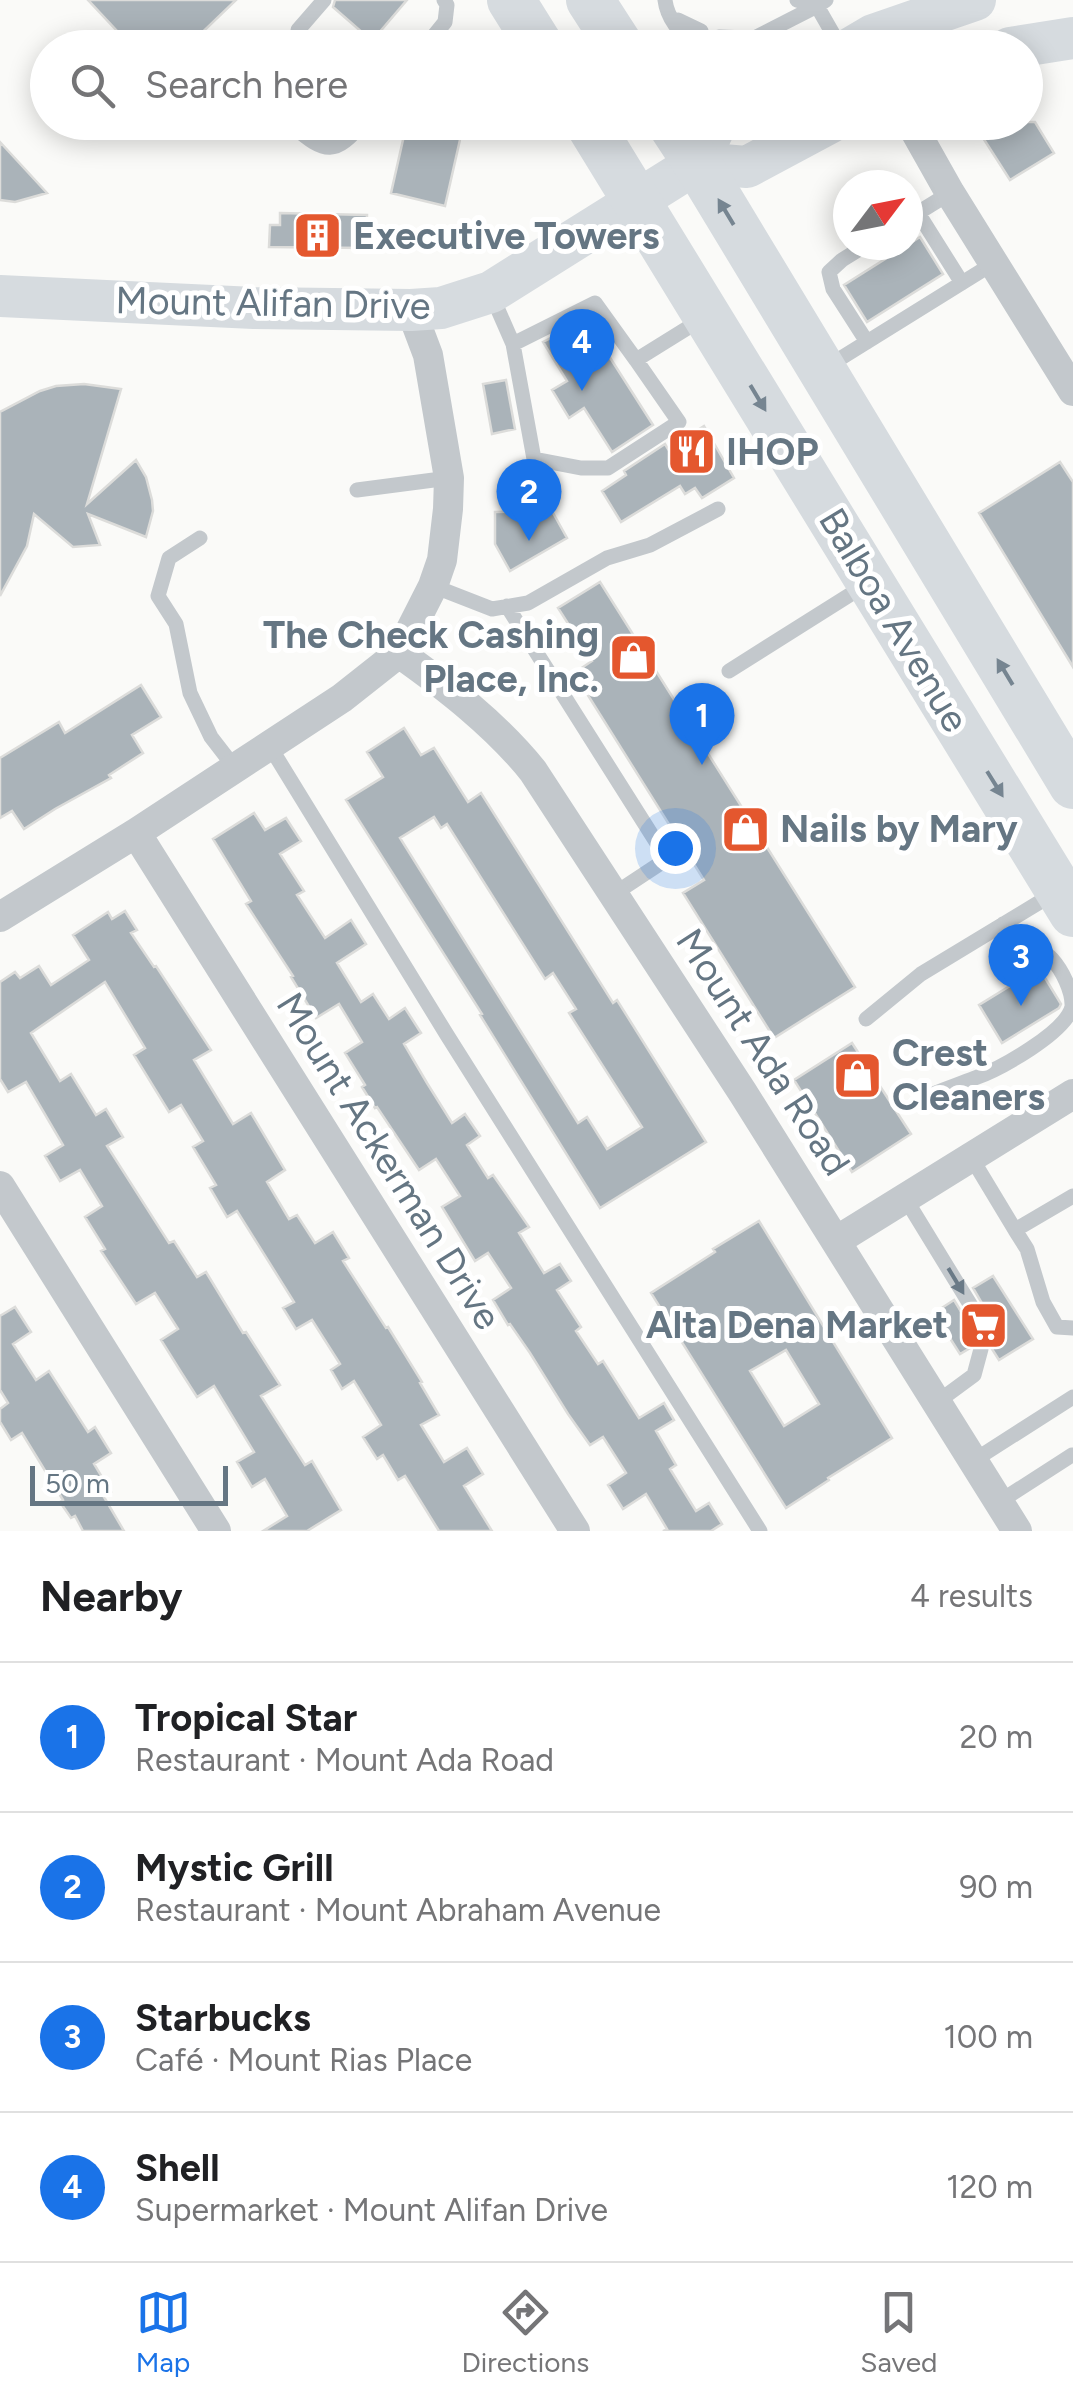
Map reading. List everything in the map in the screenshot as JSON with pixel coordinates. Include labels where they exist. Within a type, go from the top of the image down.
[{"type":"main road","points":[[511,0],[530,30]]},
{"type":"main road","points":[[590,0],[609,30]]},
{"type":"main road","points":[[883,30],[916,10],[975,0]]},
{"type":"main road","points":[[1043,43],[1073,38]]},
{"type":"main road","name":"Balboa Avenue","points":[[599,140],[1066,902]]},
{"type":"main road","points":[[707,143],[747,167],[797,140]]},
{"type":"main road","name":"Balboa Avenue","points":[[707,143],[822,370],[1073,785]]},
{"type":"main road","name":"Mount Alifan Drive","points":[[0,296],[254,308],[441,308],[491,292],[637,200],[707,143]]},
{"type":"street","points":[[920,140],[1073,391]]},
{"type":"street","points":[[0,917],[342,698],[399,653],[442,560],[448,509],[449,478],[428,354],[411,310]]},
{"type":"street","name":"Mount Ada Road","points":[[399,653],[510,742],[533,771],[743,1093],[1017,1531]]},
{"type":"street","name":"Mount Ackerman Drive","points":[[136,833],[575,1531]]},
{"type":"street","points":[[836,1241],[1073,1094]]},
{"type":"street","points":[[0,1186],[216,1531]]},
{"type":"lane","points":[[298,30],[324,0]]},
{"type":"lane","points":[[438,30],[445,22],[444,0]]},
{"type":"lane","points":[[797,0],[822,3]]},
{"type":"lane","points":[[771,30],[822,3]]},
{"type":"lane","points":[[822,3],[834,30]]},
{"type":"lane","points":[[666,6],[691,30]]},
{"type":"lane","points":[[309,140],[336,148],[348,140]]},
{"type":"lane","points":[[923,210],[950,193]]},
{"type":"lane","points":[[923,230],[962,283]]},
{"type":"lane","points":[[842,260],[829,272],[833,289],[867,342]]},
{"type":"lane","points":[[822,370],[994,263]]},
{"type":"lane","points":[[491,292],[513,344],[534,459],[581,468],[608,468],[678,422],[595,303],[513,344]]},
{"type":"lane","points":[[636,360],[707,315]]},
{"type":"lane","points":[[357,490],[449,478]]},
{"type":"lane","points":[[433,586],[492,608],[528,604],[606,558],[650,544],[718,509]]},
{"type":"lane","points":[[200,538],[169,558],[158,596],[176,624],[190,692],[211,737],[235,768]]},
{"type":"lane","points":[[730,670],[870,582]]},
{"type":"lane","points":[[508,606],[667,858],[614,894]]},
{"type":"lane","points":[[268,745],[760,1531]]},
{"type":"lane","points":[[866,1019],[921,974],[1003,924],[1066,902]]},
{"type":"lane","points":[[918,1101],[994,1070],[1056,1031],[1067,1019],[1073,993],[1050,958],[1022,945],[1003,924]]},
{"type":"lane","points":[[971,1157],[1027,1250],[1043,1302],[1056,1327],[1073,1328]]},
{"type":"lane","points":[[1016,1230],[1073,1196]]},
{"type":"lane","points":[[905,1198],[976,1314],[982,1350],[974,1375],[936,1404]]},
{"type":"lane","points":[[973,1461],[1073,1397]]},
{"type":"lane","points":[[999,1502],[1072,1455]]},
{"type":"building","points":[[88,0],[236,0],[205,30],[116,30]]},
{"type":"building","points":[[335,0],[407,0],[381,30],[359,30],[333,7]]},
{"type":"building","points":[[1043,135],[1054,153],[1010,180],[984,140],[1043,140]]},
{"type":"building","points":[[403,140],[460,140],[445,206],[391,193]]},
{"type":"building","points":[[0,142],[47,193],[15,202],[0,200]]},
{"type":"building","name":"Executive Towers","points":[[280,213],[367,215],[366,248],[269,247],[270,225],[280,225]]},
{"type":"building","points":[[923,242],[943,274],[867,322],[844,285],[884,260],[923,260]]},
{"type":"building","points":[[586,320],[653,425],[612,452],[584,408],[569,418],[552,390],[567,381],[543,342]]},
{"type":"building","points":[[506,380],[515,429],[492,434],[483,384]]},
{"type":"building","points":[[84,384],[121,389],[87,504],[136,460],[152,500],[146,537],[88,514],[100,545],[73,547],[34,514],[27,546],[0,596],[0,412],[40,391]]},
{"type":"building","name":"IHOP","points":[[704,426],[734,478],[702,498],[695,488],[685,494],[680,486],[621,522],[602,491],[665,444],[668,449]]},
{"type":"building","points":[[1060,462],[1073,482],[1073,667],[979,513]]},
{"type":"building","points":[[552,511],[567,538],[510,571],[495,544],[495,512]]},
{"type":"building","points":[[600,582],[855,987],[774,1038],[683,893],[704,880],[574,673],[592,661],[558,608]]},
{"type":"building","points":[[141,685],[161,717],[132,735],[143,753],[109,775],[111,778],[24,829],[12,811],[0,818],[0,758],[59,722],[65,733]]},
{"type":"building","points":[[404,728],[421,755],[434,748],[468,802],[481,793],[706,1142],[600,1208],[346,800],[383,777],[367,752]],"holes":[[[434,817],[441,828],[447,824],[545,979],[553,973],[576,1009],[569,1013],[642,1127],[607,1149],[587,1117],[578,1123],[400,838]]]},
{"type":"building","points":[[254,813],[265,830],[286,818],[301,841],[280,854],[304,891],[297,895],[325,938],[351,920],[366,944],[337,963],[361,1002],[373,994],[389,1019],[405,1008],[421,1033],[404,1044],[427,1083],[452,1123],[465,1114],[480,1136],[467,1145],[488,1178],[493,1175],[529,1227],[519,1233],[544,1273],[560,1264],[571,1281],[557,1290],[581,1327],[576,1331],[598,1364],[603,1361],[639,1418],[664,1403],[674,1420],[656,1431],[676,1465],[670,1469],[696,1511],[709,1503],[722,1524],[711,1531],[663,1531],[667,1529],[646,1494],[623,1509],[608,1485],[626,1473],[603,1437],[590,1445],[568,1414],[493,1300],[511,1288],[488,1253],[475,1261],[442,1207],[460,1196],[436,1159],[419,1170],[375,1108],[345,1053],[362,1042],[339,1004],[316,1018],[246,904],[251,901],[213,839]]},
{"type":"building","points":[[125,911],[137,930],[131,933],[211,1050],[194,1060],[233,1124],[251,1113],[285,1170],[267,1182],[289,1219],[297,1215],[315,1243],[333,1232],[349,1258],[343,1261],[388,1327],[439,1415],[421,1425],[444,1462],[467,1448],[483,1474],[464,1486],[492,1531],[439,1531],[405,1476],[398,1480],[383,1455],[377,1459],[363,1437],[381,1425],[354,1381],[342,1389],[331,1370],[340,1364],[312,1320],[296,1329],[283,1308],[294,1302],[237,1211],[227,1217],[210,1188],[216,1185],[193,1147],[203,1141],[181,1105],[169,1112],[134,1055],[145,1048],[105,982],[31,1033],[60,1081],[71,1074],[96,1115],[106,1109],[123,1137],[107,1146],[169,1243],[174,1241],[197,1277],[206,1272],[243,1333],[246,1332],[280,1385],[261,1396],[305,1465],[312,1461],[341,1510],[307,1531],[263,1531],[287,1516],[265,1479],[252,1487],[237,1462],[254,1452],[214,1386],[197,1397],[161,1340],[178,1329],[155,1293],[136,1304],[101,1251],[105,1249],[85,1217],[102,1206],[80,1170],[60,1181],[45,1156],[63,1145],[26,1082],[8,1092],[0,1079],[0,982],[15,972],[20,978],[39,966],[51,985],[89,960],[73,935],[108,912],[112,919]]},
{"type":"building","points":[[1039,968],[1061,1004],[1002,1043],[979,1005]]},
{"type":"building","points":[[852,1043],[911,1134],[852,1172],[794,1080]]},
{"type":"building","points":[[759,1221],[892,1438],[786,1508],[651,1293],[715,1252],[713,1249]],"holes":[[[786,1350],[819,1404],[784,1426],[750,1371]]]},
{"type":"building","points":[[993,1276],[1033,1339],[999,1360],[992,1349],[987,1312],[973,1288]]},
{"type":"building","points":[[954,1300],[965,1318],[970,1348],[960,1354],[934,1313]]},
{"type":"building","points":[[15,1307],[31,1332],[13,1344],[36,1380],[49,1371],[88,1432],[95,1427],[111,1453],[94,1464],[111,1492],[104,1497],[124,1531],[83,1531],[75,1516],[71,1518],[60,1502],[63,1500],[22,1433],[11,1440],[0,1422],[0,1409],[8,1403],[0,1390],[0,1316]]},
{"type":"place","name":"Executive Towers","points":[[318,236]]},
{"type":"place","name":"Shell","points":[[582,391]]},
{"type":"place","name":"IHOP","points":[[691,452]]},
{"type":"place","name":"Mystic Grill","points":[[529,541]]},
{"type":"place","name":"The Check Cashing Place, Inc.","points":[[634,657]]},
{"type":"place","name":"Tropical Star","points":[[702,765]]},
{"type":"place","name":"Nails by Mary","points":[[745,829]]},
{"type":"place","name":"Starbucks","points":[[1021,1006]]},
{"type":"place","name":"Crest Cleaners","points":[[857,1075]]},
{"type":"place","name":"Alta Dena Market","points":[[983,1325]]}]
